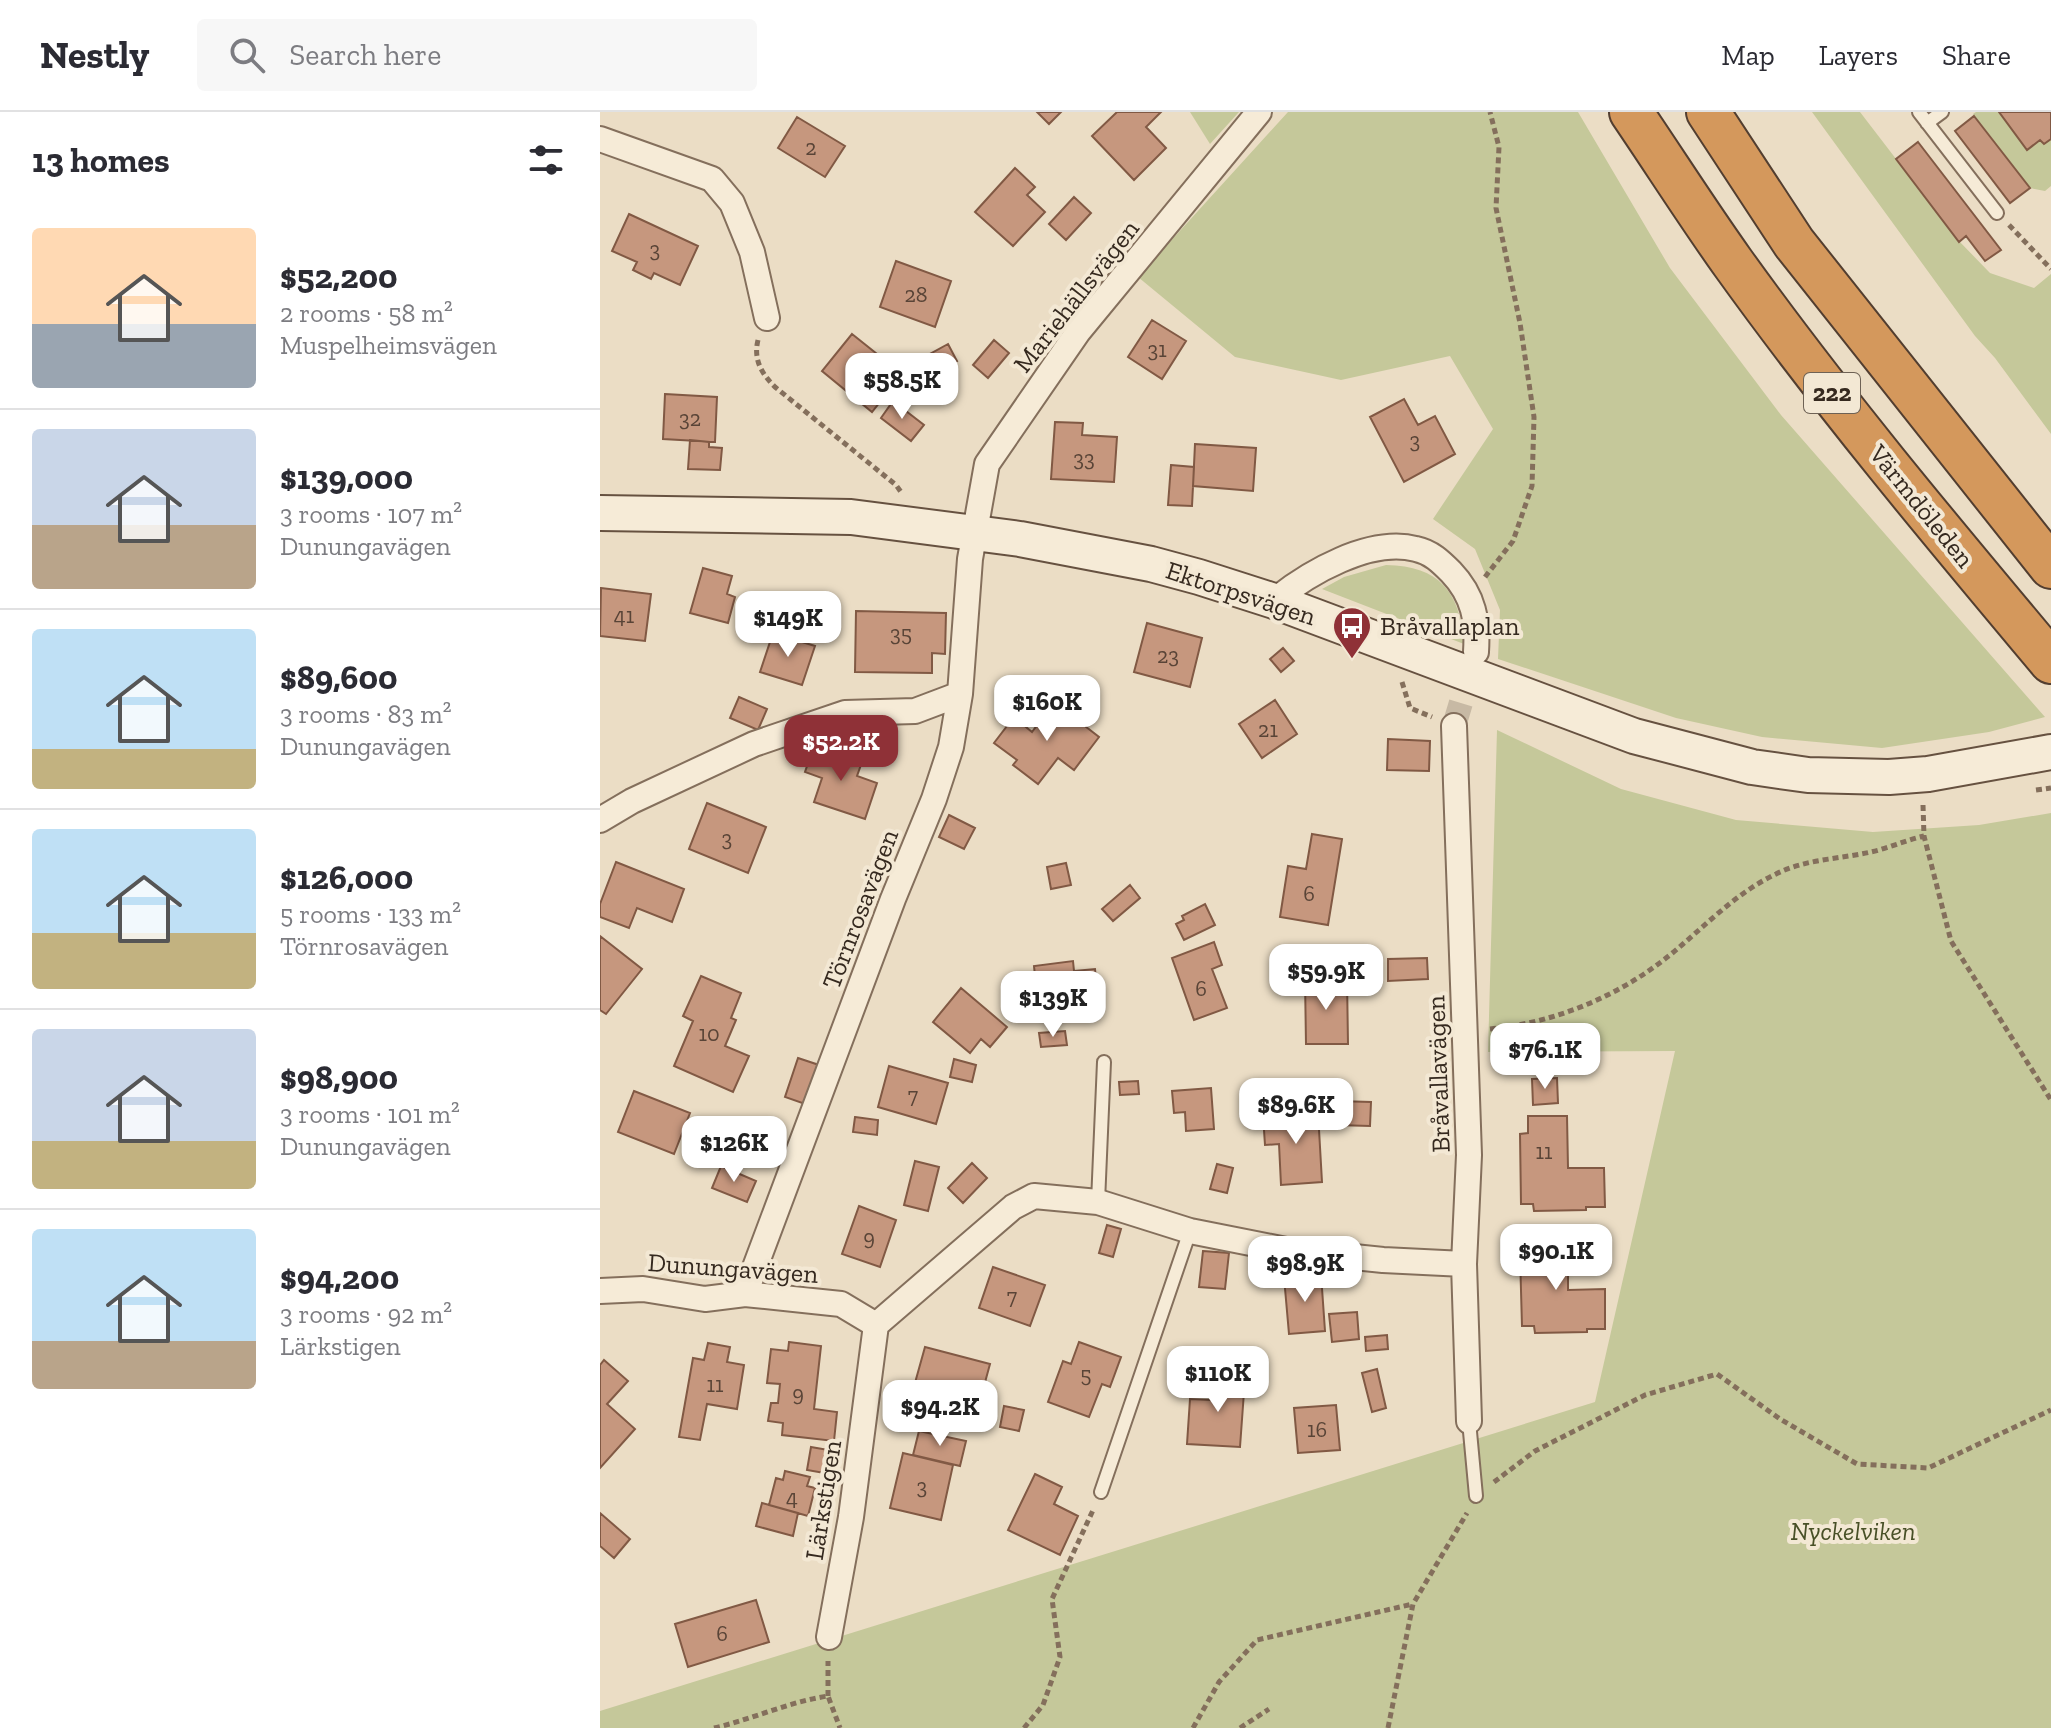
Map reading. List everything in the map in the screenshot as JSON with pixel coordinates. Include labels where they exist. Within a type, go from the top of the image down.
[{"type":"highway","name":"Värmdöleden","points":[[1631,112],[1734,263],[1835,397],[2051,662]]},
{"type":"highway","name":"222","points":[[1708,112],[1794,243],[2051,567]]},
{"type":"street","name":"Mariehällsvägen","points":[[975,533],[987,464],[1078,332],[1259,112]]},
{"type":"street","points":[[600,139],[712,179],[732,203],[752,252],[767,318]]},
{"type":"street","name":"Ektorpsvägen","points":[[600,513],[851,517],[1020,539],[1151,564],[1274,601],[1634,736],[1752,767],[1808,775],[1889,777],[1928,774],[2051,752]]},
{"type":"street","name":"Törnrosavägen","points":[[745,1294],[887,913],[934,799],[951,747],[960,694],[970,559],[975,533]]},
{"type":"street","points":[[1274,601],[1295,584],[1336,562],[1378,547],[1414,548],[1436,557],[1455,576],[1469,597],[1475,610],[1476,652]]},
{"type":"street","points":[[600,820],[632,801],[754,744],[845,713],[915,711],[960,694]]},
{"type":"street","name":"Bråvallavägen","points":[[1454,726],[1469,1155],[1464,1264],[1469,1421]]},
{"type":"street","points":[[876,1325],[1013,1207],[1034,1196],[1098,1202],[1190,1231],[1286,1250],[1464,1264]]},
{"type":"street","name":"Dunungavägen","points":[[600,1291],[643,1289],[705,1299],[745,1294],[841,1304],[876,1325]]},
{"type":"street","name":"Lärkstigen","points":[[829,1637],[851,1517],[876,1325]]},
{"type":"lane","points":[[1942,112],[1923,117],[1997,213]]},
{"type":"lane","points":[[1098,1202],[1104,1062]]},
{"type":"lane","points":[[1101,1492],[1190,1231]]},
{"type":"lane","points":[[1469,1421],[1476,1496]]},
{"type":"path","points":[[1469,597],[1513,541],[1532,486],[1534,417],[1520,323],[1496,208],[1499,147],[1490,112]]},
{"type":"path","points":[[1997,213],[2051,269]]},
{"type":"path","points":[[767,318],[756,345],[761,372],[775,387],[896,485],[925,526]]},
{"type":"path","points":[[1414,680],[1400,674],[1410,708],[1454,726]]},
{"type":"path","points":[[1909,805],[1923,805],[1924,836],[1951,941],[2051,1100]]},
{"type":"path","points":[[1465,1030],[1481,1031],[1537,1022],[1597,1000],[1633,983],[1683,944],[1707,920],[1777,873],[1811,862],[1872,852],[1924,836]]},
{"type":"path","points":[[1388,1728],[1413,1604],[1476,1496],[1535,1451],[1645,1395],[1717,1374],[1780,1419],[1857,1464],[1928,1468],[2051,1410]]},
{"type":"path","points":[[1024,1728],[1043,1705],[1060,1657],[1052,1599],[1101,1492]]},
{"type":"path","points":[[1193,1728],[1219,1682],[1257,1640],[1413,1604]]},
{"type":"path","points":[[714,1728],[748,1720],[798,1701],[828,1696],[840,1728]]},
{"type":"path","points":[[1240,1728],[1269,1709]]},
{"type":"green space","points":[[1190,112],[1239,112],[1210,144]]},
{"type":"green space","points":[[1288,112],[1578,112],[1670,268],[1781,415],[2045,717],[1989,732],[1882,748],[1762,737],[1676,718],[1498,659],[1500,610],[1475,549],[1433,519],[1493,429],[1450,356],[1341,380],[1235,357],[1138,277]]},
{"type":"green space","points":[[1812,112],[1860,112],[1959,241],[1990,273],[2034,288],[2051,274],[2051,434],[1975,336]]},
{"type":"green space","points":[[1999,112],[2027,150],[2040,140],[2051,139],[2051,186],[2045,191],[2030,188],[1973,114]]},
{"type":"green space","points":[[1386,565],[1420,570],[1444,585],[1458,610],[1464,644],[1322,589],[1344,577]]},
{"type":"green space","name":"Nyckelviken","points":[[1497,730],[1621,789],[1736,820],[1873,832],[1979,825],[2051,813],[2051,1728],[600,1728],[600,1711],[1595,1402],[1675,1051],[1488,1052]]},
{"type":"building","points":[[1037,112],[1061,112],[1049,124]]},
{"type":"building","points":[[1117,112],[1161,112],[1146,127],[1166,148],[1134,180],[1092,136]]},
{"type":"building","points":[[1999,112],[2051,112],[2051,139],[2044,144],[2040,140],[2027,150]]},
{"type":"building","points":[[1974,116],[2030,188],[2010,203],[1955,131]]},
{"type":"building","points":[[797,117],[845,146],[825,177],[778,148]]},
{"type":"building","points":[[1918,142],[2001,250],[1985,261],[1966,236],[1959,242],[1896,159]]},
{"type":"building","points":[[1015,168],[1035,187],[1027,195],[1045,212],[1013,246],[975,212]]},
{"type":"building","points":[[1074,197],[1091,213],[1066,240],[1049,224]]},
{"type":"building","points":[[629,214],[698,246],[680,285],[654,273],[651,279],[633,270],[637,262],[612,251]]},
{"type":"building","points":[[896,261],[951,281],[935,327],[880,307]]},
{"type":"building","points":[[1152,320],[1186,341],[1162,379],[1128,357]]},
{"type":"building","points":[[852,334],[902,374],[872,412],[822,371]]},
{"type":"building","points":[[994,340],[1009,353],[988,378],[973,365]]},
{"type":"building","points":[[948,344],[957,361],[939,371],[930,354]]},
{"type":"building","points":[[665,394],[717,397],[715,442],[663,439]]},
{"type":"building","points":[[1404,399],[1418,425],[1435,416],[1455,454],[1404,482],[1370,417]]},
{"type":"building","points":[[893,401],[924,425],[911,441],[881,418]]},
{"type":"building","points":[[1055,422],[1083,423],[1082,435],[1117,437],[1114,482],[1051,479]]},
{"type":"building","points":[[690,440],[709,442],[709,447],[722,448],[720,470],[688,469]]},
{"type":"building","points":[[1195,444],[1256,448],[1253,491],[1193,486]]},
{"type":"building","points":[[1171,465],[1194,467],[1192,506],[1168,505]]},
{"type":"building","points":[[703,568],[732,576],[727,594],[735,597],[728,623],[690,613]]},
{"type":"building","points":[[601,588],[651,594],[645,641],[600,636]]},
{"type":"building","points":[[856,611],[946,613],[945,654],[932,653],[932,673],[855,672]]},
{"type":"building","points":[[1147,623],[1202,638],[1190,687],[1134,672]]},
{"type":"building","points":[[773,633],[815,646],[802,685],[760,672]]},
{"type":"building","points":[[1283,648],[1294,661],[1281,672],[1270,659]]},
{"type":"building","points":[[739,697],[767,709],[758,730],[730,718]]},
{"type":"building","points":[[1275,700],[1297,734],[1262,758],[1239,724]]},
{"type":"building","points":[[1054,702],[1099,737],[1074,770],[1058,758],[1038,784],[1013,765],[1017,760],[994,743],[1014,717],[1032,732]]},
{"type":"building","points":[[1388,739],[1430,741],[1429,771],[1387,770]]},
{"type":"building","points":[[814,746],[862,762],[857,776],[877,783],[865,819],[814,802],[822,778],[805,772]]},
{"type":"building","points":[[707,803],[766,827],[748,873],[689,849]]},
{"type":"building","points":[[949,815],[975,828],[964,849],[939,837]]},
{"type":"building","points":[[1312,834],[1342,839],[1328,925],[1280,917],[1288,866],[1306,869]]},
{"type":"building","points":[[616,862],[684,889],[672,922],[637,908],[629,928],[600,917],[600,904]]},
{"type":"building","points":[[1066,863],[1071,885],[1051,889],[1047,867]]},
{"type":"building","points":[[1130,885],[1140,898],[1113,921],[1102,909]]},
{"type":"building","points":[[1205,904],[1215,925],[1184,940],[1176,924],[1184,920],[1182,916]]},
{"type":"building","points":[[600,936],[642,969],[606,1014],[600,1010]]},
{"type":"building","points":[[1214,942],[1222,965],[1212,969],[1227,1008],[1194,1020],[1172,958]]},
{"type":"building","points":[[1427,958],[1428,979],[1388,981],[1388,959]]},
{"type":"building","points":[[1073,961],[1074,971],[1095,969],[1099,1009],[1039,1015],[1034,966]]},
{"type":"building","points":[[701,976],[741,993],[731,1018],[736,1020],[725,1046],[749,1056],[733,1092],[674,1066],[693,1021],[683,1016]]},
{"type":"building","points":[[1305,979],[1347,979],[1348,1044],[1306,1044]]},
{"type":"building","points":[[961,988],[1007,1027],[990,1047],[981,1039],[970,1053],[933,1022]]},
{"type":"building","points":[[1065,1031],[1067,1045],[1041,1047],[1039,1033]]},
{"type":"building","points":[[798,1058],[822,1066],[808,1105],[785,1097]]},
{"type":"building","points":[[954,1059],[976,1065],[972,1082],[950,1077]]},
{"type":"building","points":[[889,1066],[948,1083],[936,1124],[878,1107]]},
{"type":"building","points":[[1557,1078],[1558,1103],[1533,1105],[1532,1079]]},
{"type":"building","points":[[1138,1081],[1139,1094],[1120,1095],[1119,1082]]},
{"type":"building","points":[[1211,1088],[1214,1129],[1186,1131],[1185,1112],[1174,1113],[1172,1091]]},
{"type":"building","points":[[634,1091],[690,1113],[674,1154],[618,1132]]},
{"type":"building","points":[[1337,1101],[1371,1102],[1370,1126],[1336,1125]]},
{"type":"building","points":[[1318,1112],[1322,1182],[1281,1185],[1279,1144],[1265,1145],[1263,1115]]},
{"type":"building","points":[[1528,1116],[1567,1116],[1568,1168],[1604,1168],[1605,1207],[1534,1211],[1533,1204],[1521,1204],[1520,1134],[1528,1133]]},
{"type":"building","points":[[855,1117],[878,1120],[877,1135],[853,1132]]},
{"type":"building","points":[[915,1161],[939,1167],[928,1211],[904,1205]]},
{"type":"building","points":[[972,1163],[987,1178],[963,1203],[948,1188]]},
{"type":"building","points":[[1217,1164],[1233,1168],[1227,1193],[1210,1189]]},
{"type":"building","points":[[721,1166],[756,1181],[747,1202],[712,1188]]},
{"type":"building","points":[[859,1206],[896,1220],[880,1267],[842,1254]]},
{"type":"building","points":[[1107,1225],[1121,1229],[1113,1257],[1099,1253]]},
{"type":"building","points":[[1568,1237],[1568,1290],[1605,1289],[1605,1329],[1535,1333],[1534,1326],[1522,1326],[1520,1255],[1529,1255],[1528,1238]]},
{"type":"building","points":[[1203,1251],[1229,1253],[1225,1289],[1199,1287]]},
{"type":"building","points":[[993,1267],[1045,1285],[1030,1326],[979,1308]]},
{"type":"building","points":[[1321,1274],[1325,1331],[1289,1334],[1284,1277]]},
{"type":"building","points":[[1357,1312],[1359,1339],[1332,1342],[1329,1314]]},
{"type":"building","points":[[1387,1335],[1388,1349],[1366,1351],[1365,1337]]},
{"type":"building","points":[[789,1342],[821,1346],[814,1409],[837,1412],[834,1441],[782,1435],[783,1423],[768,1421],[771,1403],[778,1403],[780,1384],[767,1383],[771,1349],[788,1351]]},
{"type":"building","points":[[1079,1342],[1121,1357],[1110,1387],[1102,1384],[1089,1417],[1048,1402],[1063,1361],[1071,1364]]},
{"type":"building","points":[[708,1343],[730,1347],[727,1362],[744,1365],[737,1409],[707,1404],[700,1440],[679,1437],[693,1358],[704,1360]]},
{"type":"building","points":[[925,1347],[990,1364],[978,1408],[913,1390]]},
{"type":"building","points":[[604,1360],[628,1381],[607,1404],[635,1429],[600,1468],[600,1365]]},
{"type":"building","points":[[1377,1369],[1386,1408],[1372,1412],[1362,1373]]},
{"type":"building","points":[[1212,1376],[1245,1378],[1240,1447],[1187,1444],[1190,1399],[1210,1400]]},
{"type":"building","points":[[1336,1405],[1340,1450],[1298,1453],[1294,1408]]},
{"type":"building","points":[[1004,1406],[1024,1410],[1019,1431],[1000,1427]]},
{"type":"building","points":[[919,1431],[966,1441],[960,1466],[913,1455]]},
{"type":"building","points":[[811,1447],[840,1452],[836,1475],[807,1470]]},
{"type":"building","points":[[903,1453],[953,1465],[941,1520],[890,1508]]},
{"type":"building","points":[[785,1471],[810,1477],[807,1486],[815,1488],[808,1516],[769,1505],[776,1478],[783,1480]]},
{"type":"building","points":[[1035,1474],[1062,1487],[1054,1504],[1078,1516],[1060,1555],[1008,1530]]},
{"type":"building","points":[[762,1503],[798,1513],[793,1536],[756,1526]]},
{"type":"building","points":[[600,1513],[630,1539],[614,1558],[600,1546]]},
{"type":"building","points":[[756,1600],[769,1642],[688,1667],[675,1624]]},
{"type":"tunnel","points":[[1454,726],[1474,659]]},
{"type":"place","name":"Bråvallaplan","points":[[1352,660]]}]
